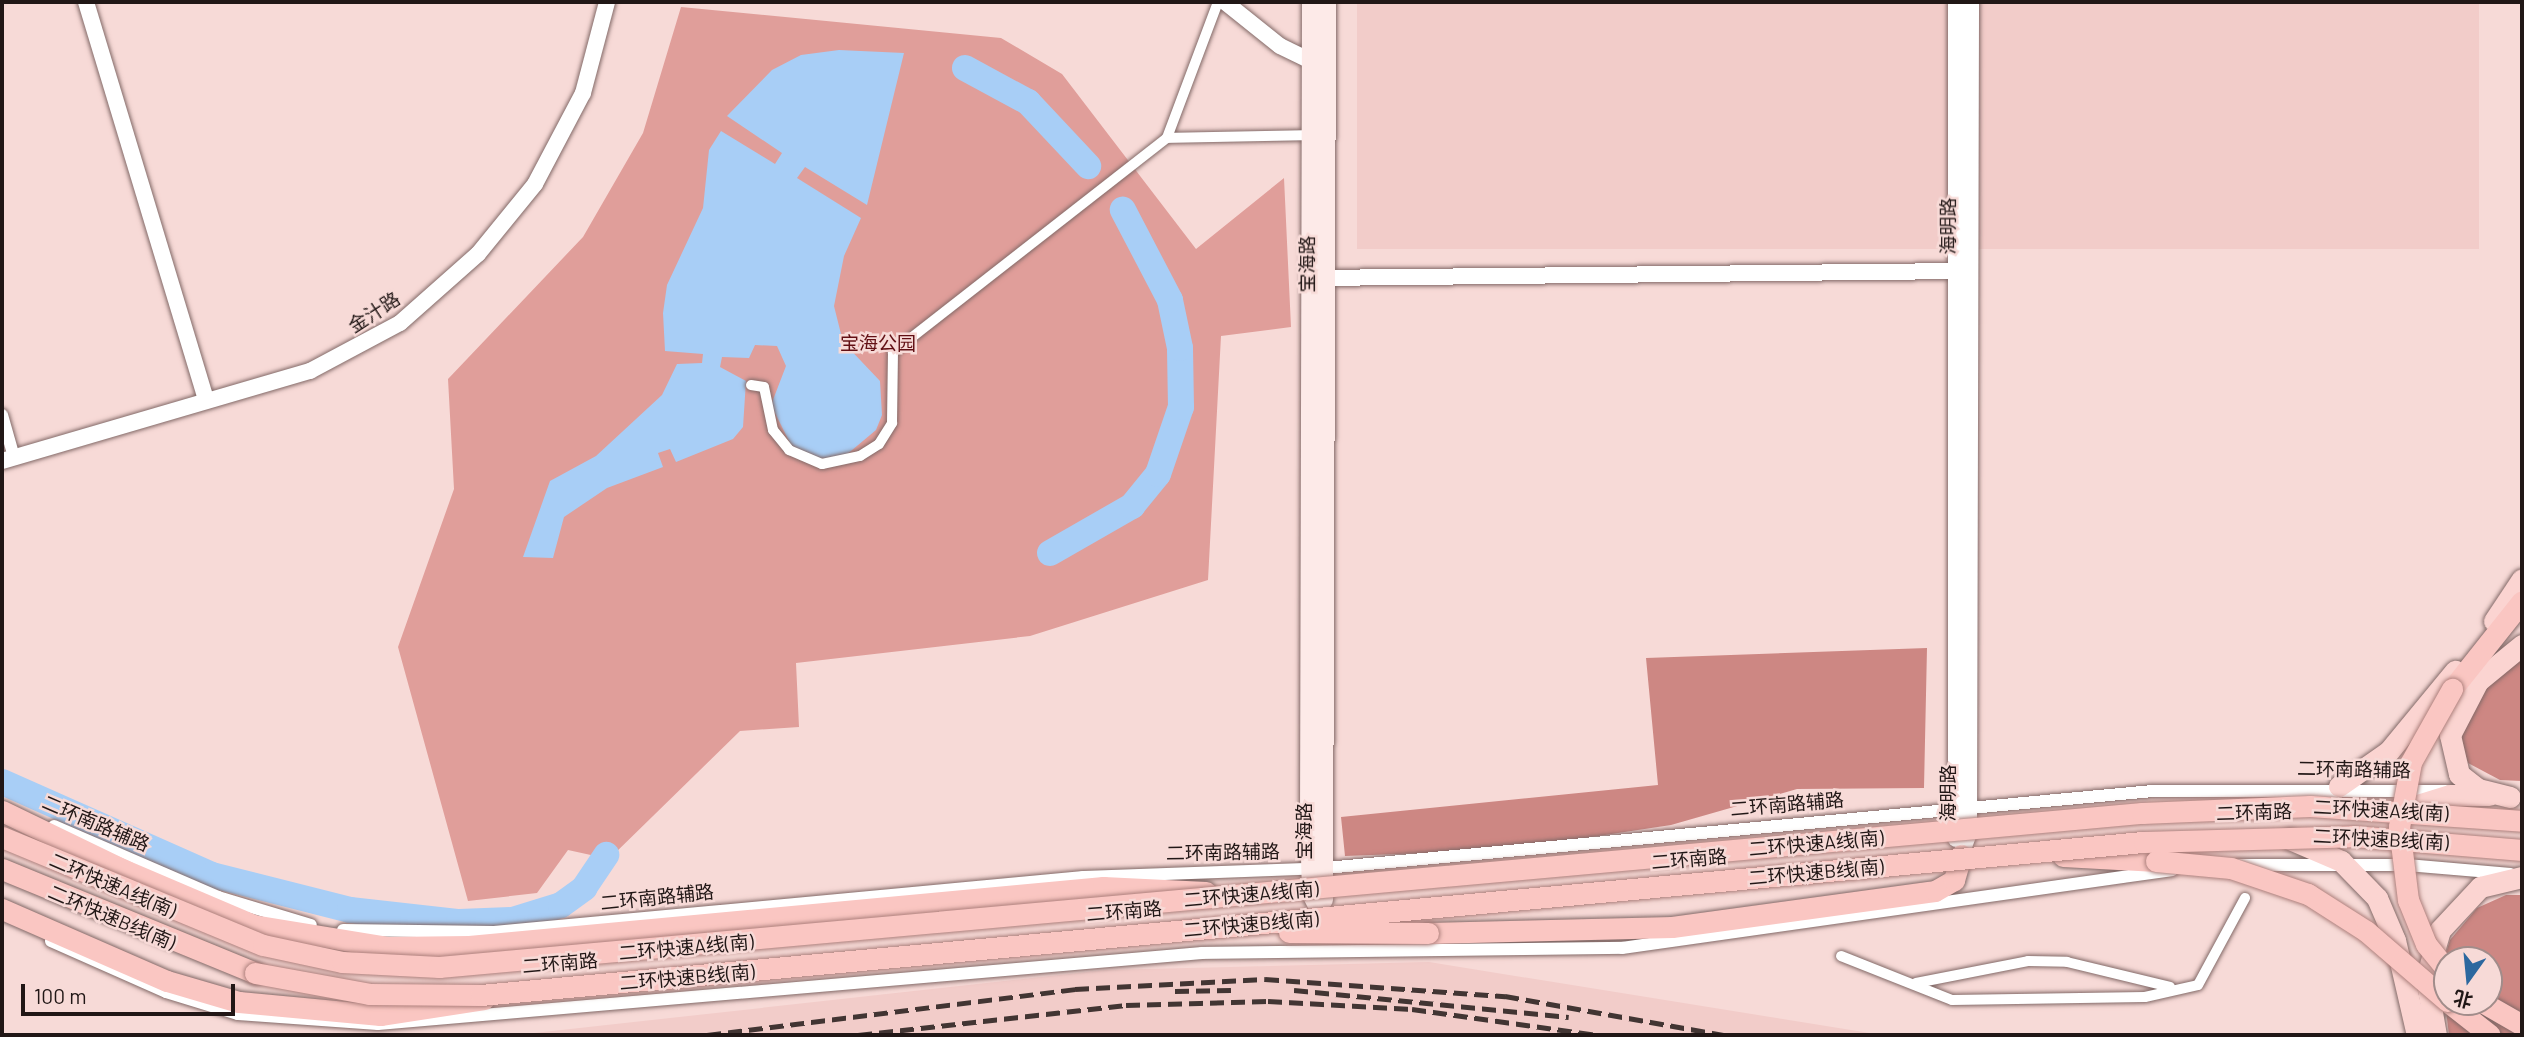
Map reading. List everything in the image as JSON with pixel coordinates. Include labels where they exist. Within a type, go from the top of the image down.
[{"type":"highway","points":[[2433,953],[2426,944],[2408,900],[2401,796],[2441,704],[2522,601]]},
{"type":"highway","name":"二环快速A线(南)","points":[[2,837],[202,923],[288,951],[371,965],[439,967],[2169,811],[2388,808],[2522,823]]},
{"type":"highway","points":[[2,811],[115,866],[230,917],[332,942],[442,947],[1076,889],[1318,893]]},
{"type":"highway","name":"二环快速B线(南)","points":[[2,867],[255,973],[369,994],[481,995],[1984,857],[2268,836],[2387,837],[2522,848]]},
{"type":"highway","points":[[1130,935],[1644,928],[1929,891],[1954,880],[1961,855]]},
{"type":"highway","points":[[1984,857],[2183,862],[2263,876],[2346,916],[2433,988]]},
{"type":"highway","points":[[115,866],[222,929],[288,951]]},
{"type":"highway","points":[[2,880],[146,940],[255,973]]},
{"type":"highway","points":[[2,911],[219,998],[302,1011],[395,1015],[579,983]]},
{"type":"highway","points":[[439,967],[618,931]]},
{"type":"highway","points":[[2503,1014],[2522,1025]]},
{"type":"highway","points":[[2467,1016],[2490,1035]]},
{"type":"main road","name":"宝海路","points":[[1311,2],[1319,65],[1321,278],[1318,893],[1321,914]]},
{"type":"main road","name":"宝海路","points":[[1321,278],[1311,135],[1327,2]]},
{"type":"main road","points":[[2339,786],[2369,769],[2408,730],[2522,579]]},
{"type":"main road","points":[[2516,798],[2478,789],[2459,774],[2450,735],[2483,674],[2522,645]]},
{"type":"main road","points":[[2354,812],[2399,811],[2450,795],[2516,798]]},
{"type":"main road","name":"二环南路","points":[[2,837],[236,941],[313,962],[403,971],[524,967],[2183,815],[2354,812],[2522,823]]},
{"type":"main road","points":[[2225,834],[2290,839],[2345,864],[2385,913],[2417,1035]]},
{"type":"main road","name":"二环南路","points":[[2,867],[203,951],[309,982],[403,992],[579,983],[1961,855],[2225,834],[2387,834],[2522,848]]},
{"type":"main road","points":[[2436,1035],[2426,978],[2440,930],[2480,887],[2522,876]]},
{"type":"street","points":[[86,2],[205,396]]},
{"type":"street","name":"金汁路","points":[[8,459],[205,396],[310,371],[400,323],[478,254],[562,141],[583,93],[607,2]]},
{"type":"street","points":[[751,385],[764,387],[773,430],[789,450],[822,464],[860,456],[879,444],[892,423],[893,352],[1167,138],[1218,2]]},
{"type":"street","points":[[1225,2],[1319,65]]},
{"type":"street","name":"海明路","points":[[1956,2],[1961,271],[1961,855]]},
{"type":"street","name":"海明路","points":[[1961,271],[1971,2]]},
{"type":"street","points":[[1167,138],[1311,135]]},
{"type":"street","points":[[1321,278],[1961,271]]},
{"type":"street","points":[[2,415],[8,459]]},
{"type":"street","name":"二环南路辅路","points":[[2,805],[235,904],[300,922],[385,933],[516,930],[1100,876],[1318,869],[2163,791],[2339,786],[2516,798]]},
{"type":"street","points":[[1961,855],[1961,900]]},
{"type":"street","points":[[2,911],[78,955],[204,1005],[272,1020],[341,1024],[1157,956],[1322,951],[1622,948],[2181,869],[2345,864],[2522,876]]},
{"type":"street","points":[[1916,983],[2054,961],[2170,987],[2198,985],[2245,898]]},
{"type":"street","points":[[1321,914],[1322,951]]},
{"type":"street","points":[[1841,956],[1916,983],[1952,1000],[2145,997],[2170,987]]},
{"type":"shaded area","points":[[1357,2],[2479,2],[2479,249],[1357,249]]},
{"type":"shaded area","points":[[1927,648],[1924,788],[1797,789],[1671,825],[1506,850],[1345,856],[1341,817],[1658,785],[1646,658]]},
{"type":"shaded area","points":[[2522,655],[2522,781],[2500,780],[2468,763],[2458,733],[2472,698]]},
{"type":"shaded area","points":[[2506,895],[2522,895],[2522,1035],[2449,1035],[2447,1016],[2503,1016],[2503,946],[2448,946],[2450,940],[2477,908]]},
{"type":"shaded area","points":[[1429,962],[1882,1035],[516,1035],[1105,970]]},
{"type":"green space","name":"宝海公园","points":[[681,7],[1001,38],[1062,74],[1196,249],[1284,178],[1291,327],[1221,336],[1208,580],[1030,636],[796,663],[799,727],[740,731],[609,859],[568,850],[537,893],[468,901],[398,647],[454,489],[448,379],[583,237],[643,133]]},
{"type":"water","points":[[839,50],[904,53],[867,205],[805,167],[797,178],[861,218],[844,256],[834,306],[843,342],[880,381],[882,415],[876,430],[845,456],[817,459],[791,445],[771,405],[786,366],[777,346],[755,345],[749,358],[722,357],[720,367],[746,381],[743,427],[733,439],[676,462],[670,449],[658,453],[663,467],[607,488],[564,517],[553,558],[523,557],[550,481],[596,456],[662,395],[677,364],[702,363],[703,354],[665,351],[663,313],[667,285],[703,208],[709,150],[721,131],[775,164],[782,153],[727,116],[772,70],[801,55]]},
{"type":"waterway","points":[[965,68],[1028,102],[1088,166]]},
{"type":"waterway","points":[[1050,553],[1132,506],[1158,474],[1181,407],[1180,348],[1170,300],[1123,210]]},
{"type":"waterway","points":[[2,782],[212,875],[350,910],[459,922],[513,920],[561,905],[584,888],[606,855]]},
{"type":"railway","points":[[707,1035],[1075,989],[1265,979],[1505,996],[1724,1035]]},
{"type":"railway","points":[[1175,991],[1231,990]]},
{"type":"railway","points":[[1294,990],[1569,1017]]},
{"type":"railway","points":[[858,1035],[1126,1005],[1268,1001],[1412,1009],[1597,1035]]}]
